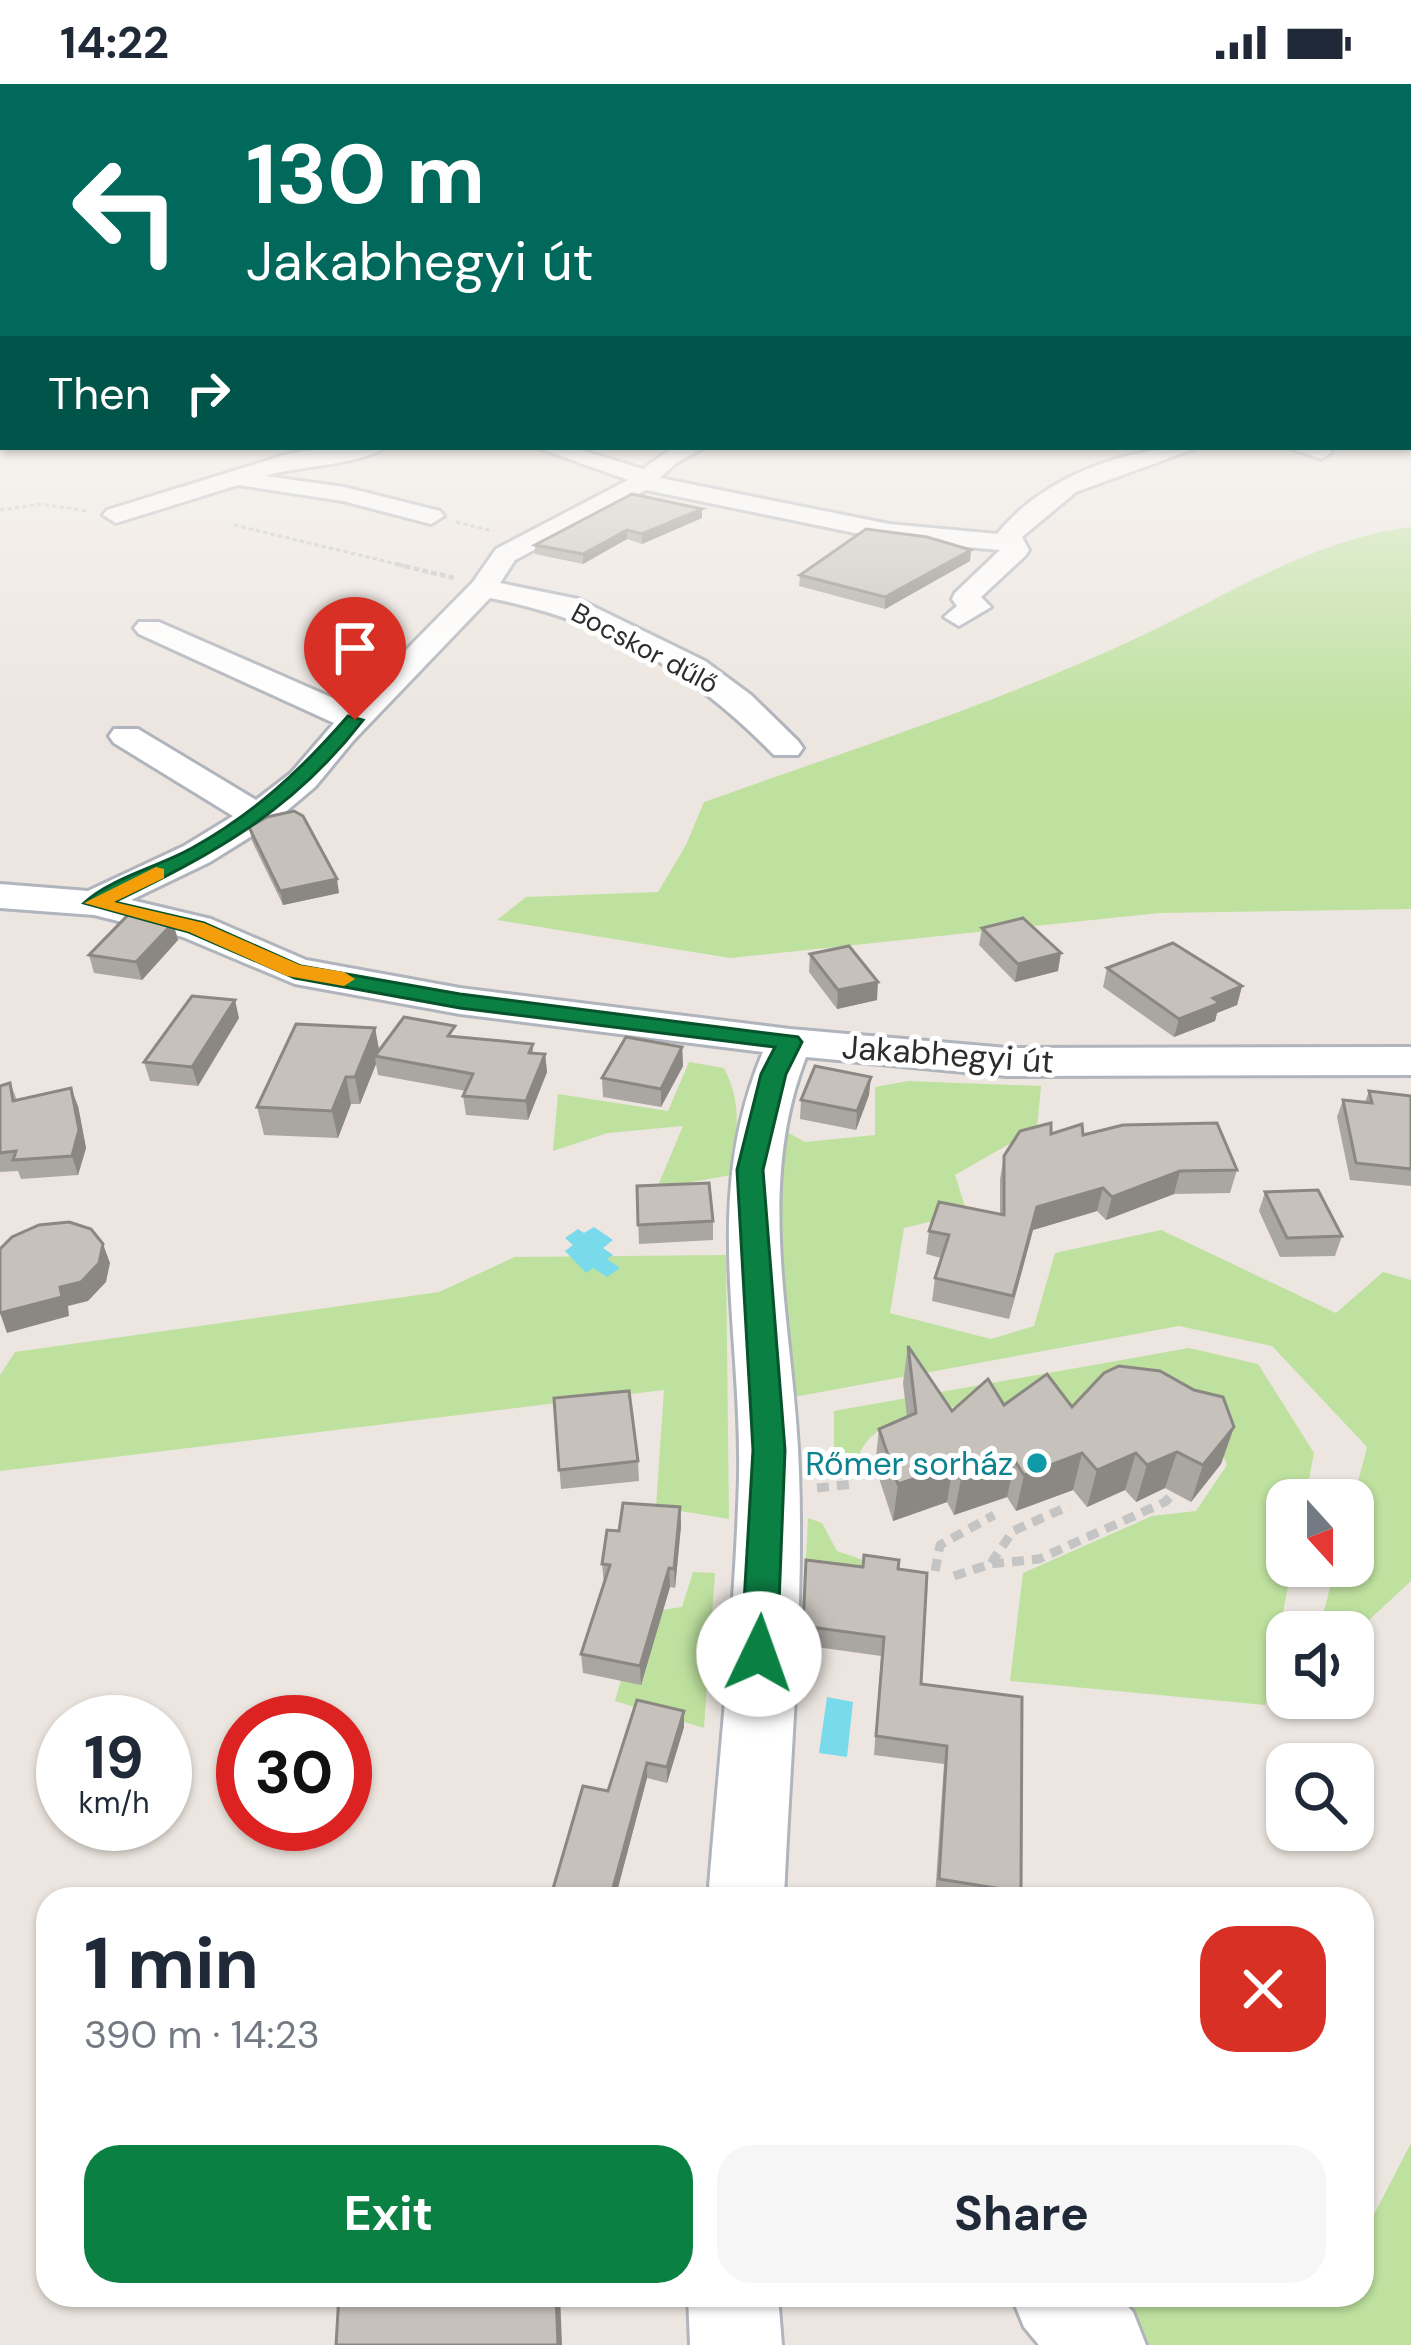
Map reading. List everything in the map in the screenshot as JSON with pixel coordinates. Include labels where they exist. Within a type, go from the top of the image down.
[{"type":"street","points":[[116,515],[131,511]]},
{"type":"street","points":[[409,511],[431,516]]},
{"type":"street","points":[[94,903],[197,854],[258,816],[303,780],[483,588],[492,568],[526,540],[584,511]]},
{"type":"street","points":[[789,511],[890,532],[1011,543]]},
{"type":"street","points":[[959,616],[977,608],[966,599],[969,592],[1016,550],[1009,536],[1030,511]]},
{"type":"street","name":"Bocskor dűlő","points":[[483,588],[568,604],[694,668],[740,702],[786,748]]},
{"type":"street","points":[[237,630],[220,638],[167,620],[355,720]]},
{"type":"street","points":[[126,736],[258,816]]},
{"type":"street","name":"Jakabhegyi út","points":[[0,896],[94,903],[196,928],[295,971],[460,1001],[790,1042],[1030,1063],[1411,1061]]},
{"type":"street","points":[[747,1887],[769,1479],[750,1170],[773,1074],[790,1042]]},
{"type":"street","points":[[734,2307],[736,2345]]},
{"type":"street","points":[[1066,2307],[1100,2345]]},
{"type":"path","points":[[85,511],[116,515]]},
{"type":"path","points":[[431,516],[526,540]]},
{"type":"path","points":[[234,525],[483,588]]},
{"type":"path","points":[[954,1576],[991,1564],[1039,1559],[1166,1502],[1174,1492]]},
{"type":"path","points":[[991,1564],[1013,1531],[1069,1506]]},
{"type":"path","points":[[935,1571],[940,1545],[994,1515]]},
{"type":"green space","points":[[1411,527],[1411,909],[1159,913],[730,958],[497,920],[526,897],[658,892],[704,802],[1034,682],[1306,556]]},
{"type":"green space","points":[[689,1062],[724,1068],[730,1081],[737,1121],[731,1175],[657,1188],[683,1126],[608,1133],[553,1151],[558,1094],[668,1111]]},
{"type":"green space","points":[[908,1081],[1041,1086],[1037,1128],[955,1175],[967,1213],[904,1228],[890,1313],[991,1339],[1034,1326],[1055,1253],[1161,1230],[1336,1313],[1383,1272],[1411,1280],[1411,1581],[1374,1615],[1374,1611],[1324,1611],[1330,1587],[1374,1587],[1374,1479],[1359,1479],[1367,1447],[1272,1346],[1179,1326],[783,1399],[769,1122],[805,1142],[875,1135],[875,1087]]},
{"type":"green space","points":[[726,1255],[729,1519],[656,1507],[664,1390],[0,1471],[0,1375],[15,1352],[439,1292],[515,1257]]},
{"type":"green space","points":[[1189,1348],[1258,1364],[1314,1453],[1309,1479],[1266,1479],[1266,1587],[1288,1587],[1283,1611],[1266,1611],[1265,1705],[1010,1681],[1023,1573],[1152,1516],[1196,1511],[1227,1465],[1213,1428],[1038,1405],[943,1408],[903,1418],[872,1436],[851,1477],[834,1469],[834,1411]]},
{"type":"green space","points":[[808,1518],[822,1523],[837,1551],[923,1575],[928,1591],[863,1570],[805,1575]]},
{"type":"green space","points":[[693,1572],[715,1573],[704,1728],[615,1701],[640,1613],[682,1607]]},
{"type":"green space","points":[[1411,2143],[1411,2345],[1142,2345],[1117,2307],[1374,2307],[1374,2214]]},
{"type":"water","points":[[594,1227],[613,1240],[603,1248],[613,1255],[607,1259],[620,1268],[607,1277],[593,1268],[586,1273],[565,1251],[573,1245],[565,1238],[578,1229],[584,1233]]},
{"type":"water","points":[[827,1697],[853,1702],[847,1757],[819,1753]]},
{"type":"building","points":[[601,511],[698,511],[642,534],[627,530],[583,554],[535,545]]},
{"type":"building","points":[[866,529],[927,537],[971,550],[885,597],[800,575]]},
{"type":"building","points":[[294,811],[303,816],[337,879],[280,891],[249,827]]},
{"type":"building","points":[[129,914],[173,923],[136,962],[89,955]]},
{"type":"building","points":[[1023,918],[1061,953],[1018,964],[982,928]]},
{"type":"building","points":[[1173,943],[1242,986],[1213,998],[1220,1003],[1179,1019],[1107,968]]},
{"type":"building","points":[[849,946],[878,982],[838,990],[810,954]]},
{"type":"building","points":[[192,996],[235,1000],[192,1067],[144,1062]]},
{"type":"building","points":[[404,1017],[455,1026],[448,1036],[533,1044],[529,1053],[545,1054],[526,1101],[463,1096],[473,1074],[375,1056]]},
{"type":"building","points":[[296,1024],[375,1028],[355,1077],[346,1077],[332,1111],[257,1107]]},
{"type":"building","points":[[626,1037],[682,1047],[661,1089],[602,1078]]},
{"type":"building","points":[[815,1066],[871,1077],[857,1111],[801,1100]]},
{"type":"building","points":[[10,1083],[13,1101],[71,1088],[79,1130],[72,1156],[13,1160],[16,1151],[0,1153],[0,1086]]},
{"type":"building","points":[[1369,1091],[1411,1096],[1411,1169],[1356,1163],[1343,1100],[1372,1103]]},
{"type":"building","points":[[1051,1123],[1051,1134],[1082,1124],[1083,1135],[1123,1125],[1217,1123],[1237,1170],[1180,1171],[1112,1197],[1103,1188],[1037,1207],[1013,1296],[935,1278],[949,1235],[929,1231],[939,1202],[1004,1215],[1004,1156],[1020,1131]]},
{"type":"building","points":[[709,1183],[713,1221],[638,1225],[637,1186]]},
{"type":"building","points":[[1318,1190],[1342,1236],[1287,1238],[1265,1192]]},
{"type":"building","points":[[69,1222],[91,1229],[103,1244],[99,1263],[81,1282],[60,1287],[62,1297],[0,1313],[0,1249],[12,1237],[39,1225]]},
{"type":"building","points":[[908,1346],[952,1411],[988,1379],[1004,1405],[1047,1374],[1072,1407],[1104,1373],[1119,1366],[1160,1371],[1194,1390],[1223,1397],[1234,1427],[1203,1465],[1177,1452],[1147,1465],[1136,1453],[1097,1470],[1082,1453],[1024,1475],[1015,1461],[961,1479],[953,1466],[898,1484],[879,1429],[916,1413]]},
{"type":"building","points":[[629,1391],[638,1461],[559,1470],[554,1398]]},
{"type":"building","points":[[623,1503],[680,1507],[674,1569],[669,1568],[640,1666],[581,1654],[610,1565],[602,1564],[607,1530],[619,1531]]},
{"type":"building","points":[[864,1555],[899,1560],[898,1569],[927,1573],[921,1684],[1022,1697],[1021,1887],[939,1879],[947,1746],[876,1736],[884,1637],[803,1626],[806,1560],[863,1567]]},
{"type":"building","points":[[637,1700],[684,1711],[667,1767],[647,1763],[613,1887],[554,1887],[583,1786],[608,1791]]},
{"type":"building","points":[[338,2307],[556,2307],[558,2345],[336,2345]]},
{"type":"slow traffic","points":[[156,873],[94,903],[196,928],[295,971],[344,979]]},
{"type":"place","name":"Rőmer sorház","points":[[1037,1463]]},
{"type":"route","points":[[355,720],[303,780],[258,816],[197,854],[94,903],[196,928],[295,971],[460,1001],[790,1042],[773,1074],[750,1170],[769,1450],[759,1654]]}]
